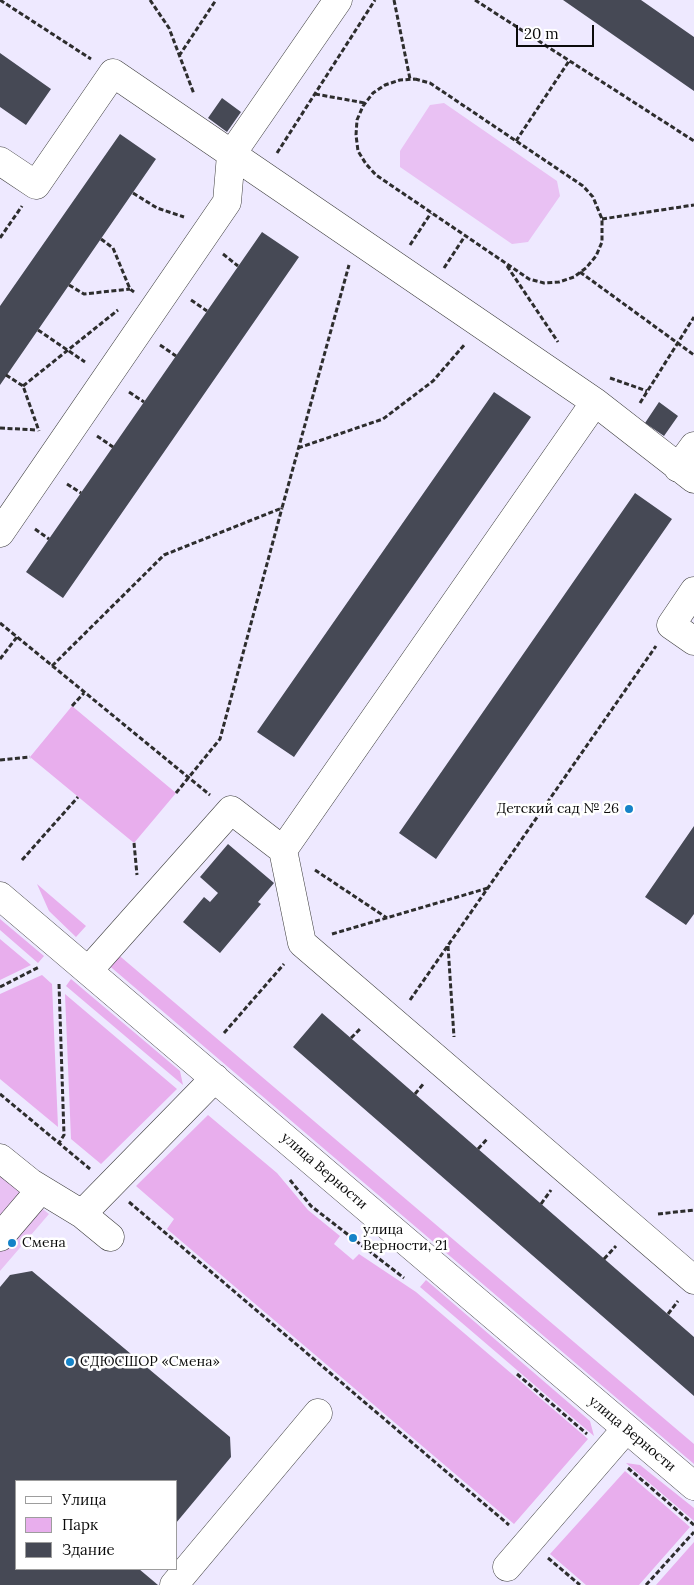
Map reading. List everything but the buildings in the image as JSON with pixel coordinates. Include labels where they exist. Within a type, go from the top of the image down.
[{"type":"street","points":[[0,533],[227,202],[231,155],[338,0]]},
{"type":"street","points":[[0,161],[36,185],[113,74],[595,402],[686,474],[694,446]]},
{"type":"street","points":[[283,850],[595,402]]},
{"type":"street","points":[[694,591],[671,625],[694,641]]},
{"type":"street","points":[[88,971],[231,810],[283,850],[302,943],[456,1076],[494,1100],[694,1280]]},
{"type":"street","name":"улица Верности","points":[[0,896],[694,1486]]},
{"type":"street","points":[[82,1214],[108,1185],[215,1078]]},
{"type":"street","points":[[0,1158],[41,1190],[82,1214],[110,1237]]},
{"type":"street","points":[[0,1237],[41,1190]]},
{"type":"street","points":[[174,1585],[318,1412]]},
{"type":"street","points":[[507,1568],[626,1429]]},
{"type":"path","points":[[0,0],[113,74]]},
{"type":"path","points":[[150,0],[169,28],[195,98]]},
{"type":"path","points":[[179,56],[216,0]]},
{"type":"path","points":[[272,160],[375,0]]},
{"type":"path","points":[[394,0],[410,79]]},
{"type":"path","points":[[475,0],[694,141]]},
{"type":"path","points":[[516,141],[569,61]]},
{"type":"path","points":[[410,79],[430,83],[583,186],[593,197],[602,219],[602,242],[596,256],[580,272],[559,282],[544,283],[528,279],[376,175],[366,164],[358,150],[356,135],[357,120],[365,103],[373,93],[385,85],[410,79]]},
{"type":"path","points":[[315,94],[365,103]]},
{"type":"path","points":[[0,238],[36,185]]},
{"type":"path","points":[[133,193],[157,208],[210,227]]},
{"type":"path","points":[[602,219],[694,205]]},
{"type":"path","points":[[406,251],[431,213]]},
{"type":"path","points":[[441,274],[465,236]]},
{"type":"path","points":[[101,239],[114,248],[130,290]]},
{"type":"path","points":[[176,792],[220,739],[356,239]]},
{"type":"path","points":[[506,263],[562,348]]},
{"type":"path","points":[[580,272],[694,355]]},
{"type":"path","points":[[69,285],[84,294],[130,290],[156,305]]},
{"type":"path","points":[[23,386],[123,307]]},
{"type":"path","points":[[626,425],[694,317]]},
{"type":"path","points":[[298,448],[383,419],[433,381],[481,324]]},
{"type":"path","points":[[38,330],[107,376]]},
{"type":"path","points":[[6,376],[23,386],[37,430]]},
{"type":"path","points":[[605,376],[647,391]]},
{"type":"path","points":[[0,428],[37,430],[61,444]]},
{"type":"path","points":[[52,666],[164,555],[282,508]]},
{"type":"path","points":[[0,623],[188,778],[231,810]]},
{"type":"path","points":[[395,1022],[671,625]]},
{"type":"path","points":[[0,659],[17,637]]},
{"type":"path","points":[[72,706],[84,693]]},
{"type":"path","points":[[0,760],[30,758]]},
{"type":"path","points":[[22,860],[78,797]]},
{"type":"path","points":[[283,850],[387,918]]},
{"type":"path","points":[[224,1033],[302,943],[488,888]]},
{"type":"path","points":[[448,946],[456,1076]]},
{"type":"path","points":[[0,987],[39,968]]},
{"type":"path","points":[[59,984],[64,1135],[59,1142]]},
{"type":"path","points":[[0,1094],[580,1585]]},
{"type":"path","points":[[646,1585],[694,1532]]},
{"type":"green space","points":[[72,706],[176,793],[134,843],[30,757]]},
{"type":"green space","points":[[37,884],[86,926],[76,937],[49,911]]},
{"type":"green space","points":[[0,919],[44,956],[38,963],[0,930]]},
{"type":"green space","points":[[0,939],[31,965],[0,980]]},
{"type":"green space","points":[[115,952],[694,1444],[694,1464],[106,963]]},
{"type":"green space","points":[[42,975],[52,984],[58,1127],[0,1079],[0,994]]},
{"type":"green space","points":[[71,979],[180,1071],[183,1085],[66,986]]},
{"type":"green space","points":[[65,994],[177,1089],[101,1164],[71,1139]]},
{"type":"green space","points":[[208,1115],[277,1173],[308,1210],[340,1236],[334,1244],[353,1260],[359,1254],[416,1292],[588,1439],[514,1524],[167,1229],[174,1219],[136,1186]]},
{"type":"green space","points":[[426,1280],[590,1421],[594,1436],[420,1287]]},
{"type":"green space","points":[[626,1463],[640,1465],[694,1508],[694,1521]]},
{"type":"green space","points":[[625,1471],[690,1527],[639,1585],[586,1585],[550,1554]]},
{"type":"green space","points":[[694,1542],[694,1585],[656,1585]]},
{"type":"shaded area","points":[[444,103],[557,181],[560,196],[528,242],[512,244],[400,167],[400,151],[430,105]]},
{"type":"shaded area","name":"Смена","points":[[0,1175],[49,1214],[0,1271]]},
{"type":"place","name":"Детский сад № 26","points":[[629,809]]},
{"type":"place","name":"улица Верности, 21","points":[[353,1238]]},
{"type":"place","name":"Смена","points":[[12,1243]]},
{"type":"place","name":"СДЮСШОР «Смена»","points":[[70,1362]]}]
